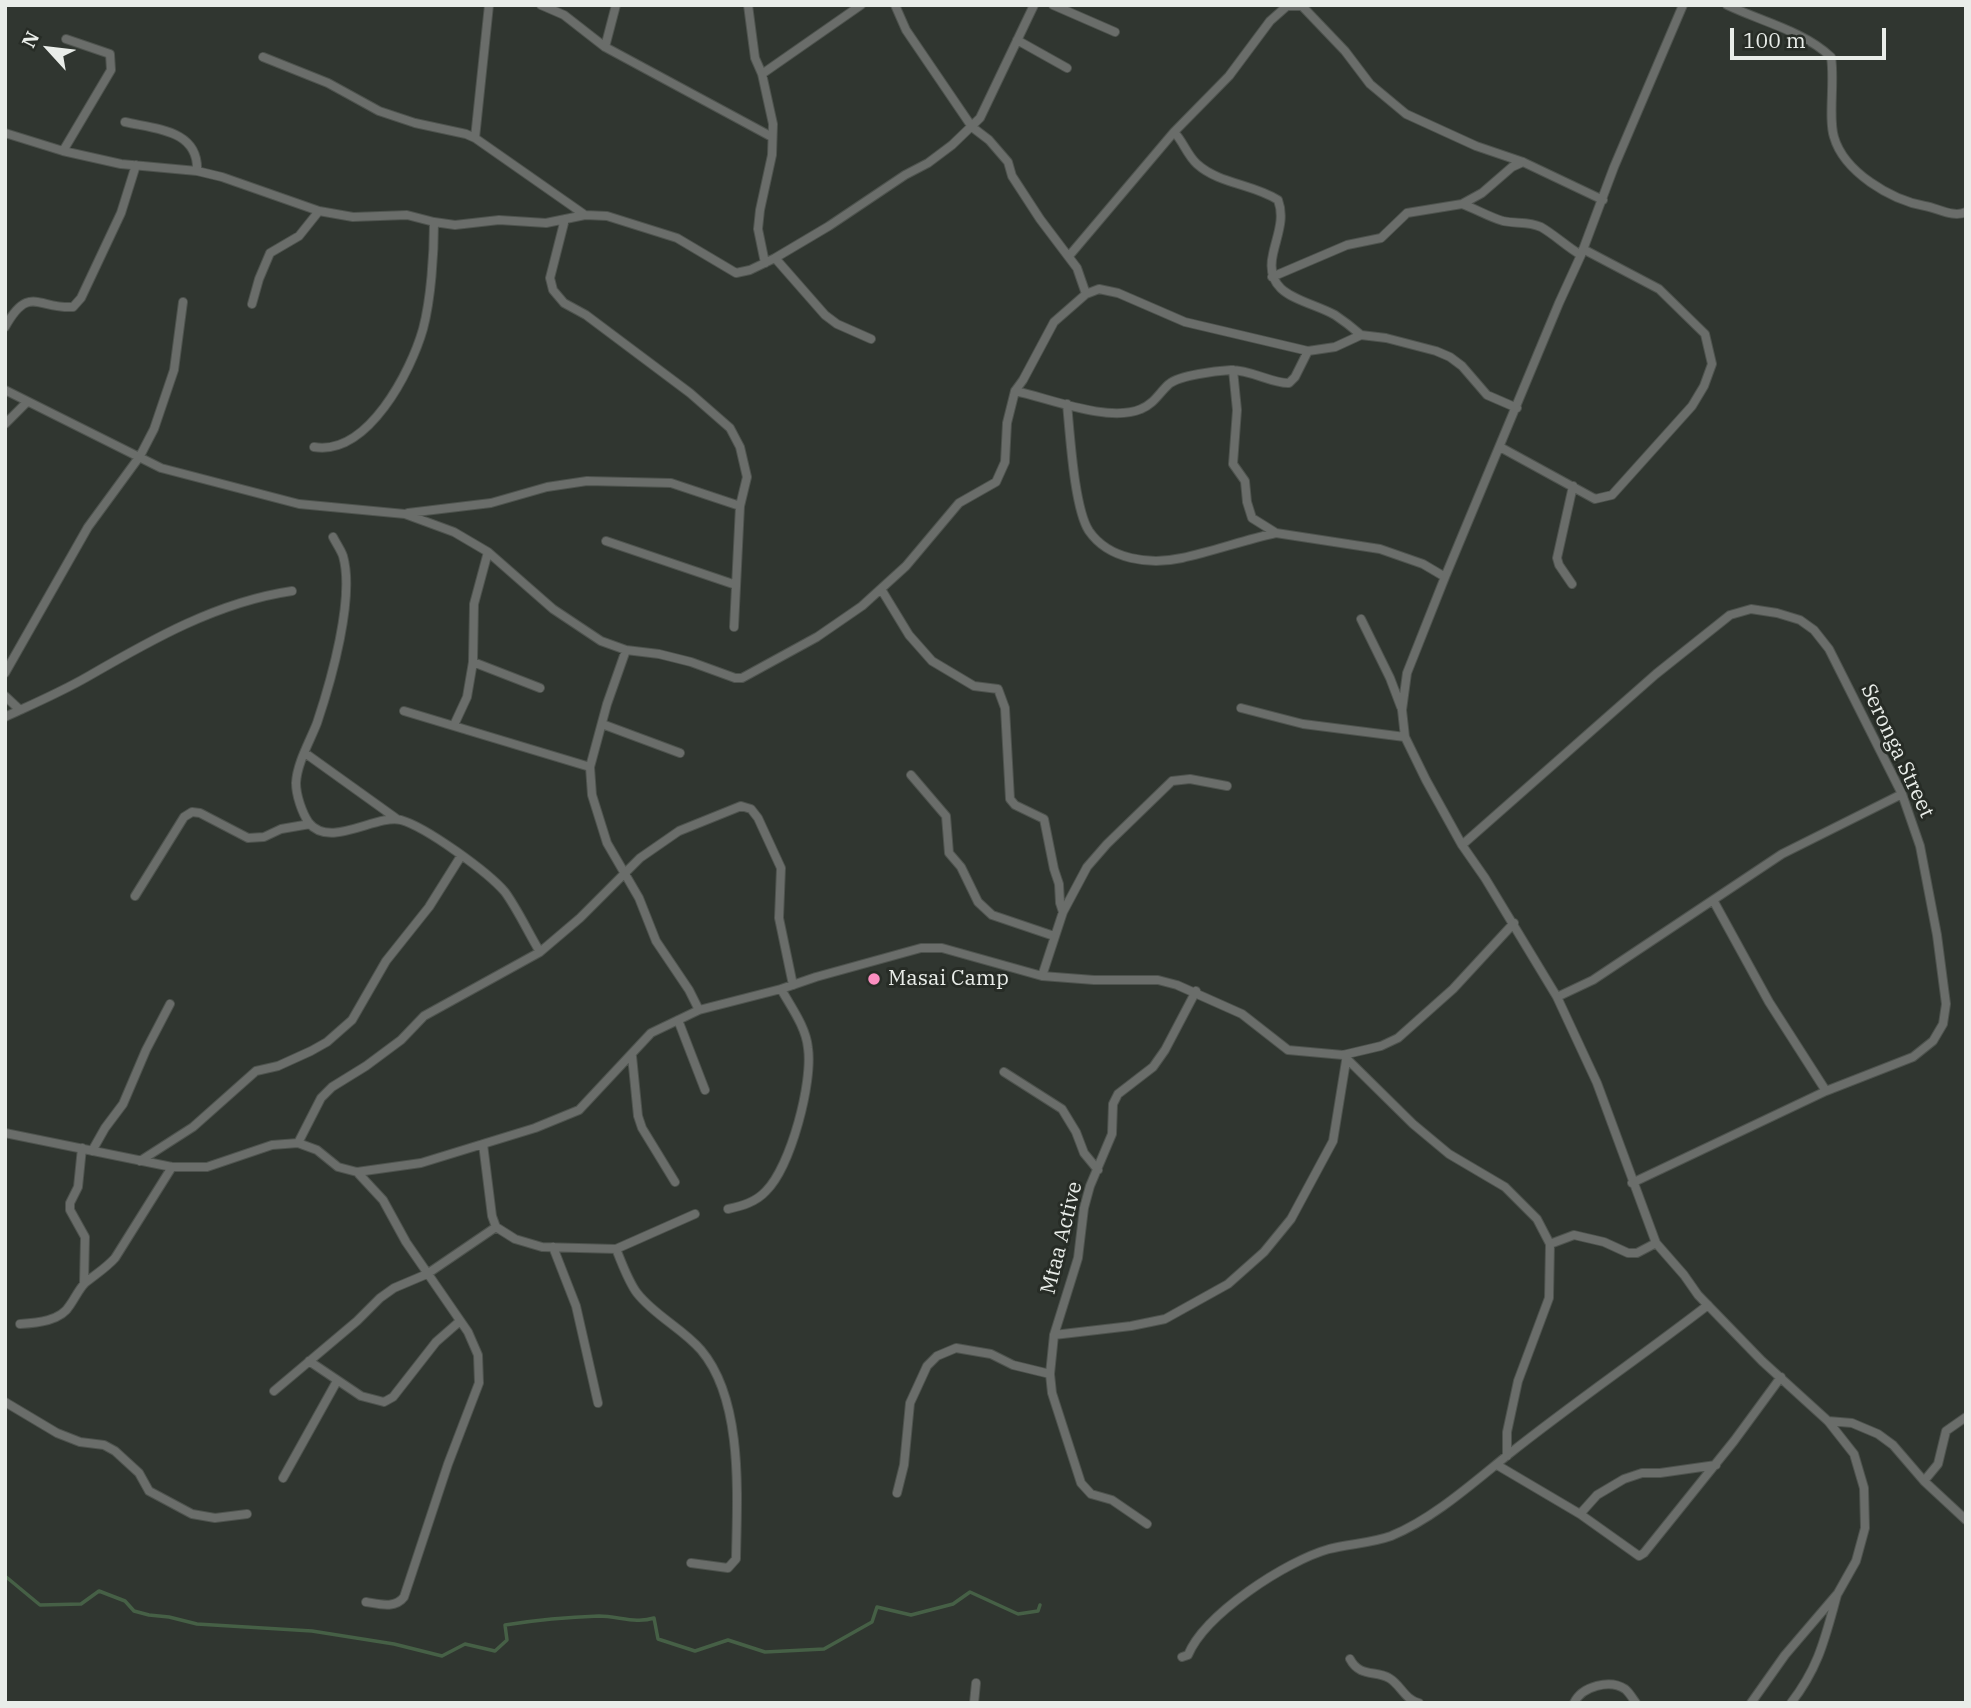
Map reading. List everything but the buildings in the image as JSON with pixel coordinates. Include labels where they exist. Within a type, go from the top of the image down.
[{"type":"street","points":[[475,138],[489,5]]},
{"type":"street","points":[[541,5],[564,15],[605,47],[772,136]]},
{"type":"street","points":[[605,47],[616,5]]},
{"type":"street","points":[[748,5],[755,58],[772,114],[772,155],[758,229],[765,263]]},
{"type":"street","points":[[762,74],[861,5]]},
{"type":"street","points":[[895,5],[906,30],[972,127],[989,140],[1008,162],[1012,176],[1077,268],[1086,294]]},
{"type":"street","points":[[5,133],[64,151],[136,165],[197,172],[255,188],[319,211],[353,217],[407,215],[455,225],[499,220],[531,224],[584,215],[607,216],[677,239],[737,272],[750,270],[775,258],[829,226],[905,175],[928,163],[972,127],[990,100],[1034,5]]},
{"type":"street","points":[[1053,5],[1115,32]]},
{"type":"street","points":[[1069,256],[1174,132],[1229,76],[1270,20],[1287,5],[1303,6],[1345,51],[1370,85],[1406,114],[1476,146],[1523,162],[1603,200]]},
{"type":"street","points":[[1683,5],[1445,577],[1407,673],[1402,710],[1405,737],[1426,780],[1462,845],[1514,923],[1557,997],[1597,1083],[1656,1243],[1708,1305],[1828,1420],[1854,1454],[1864,1488],[1865,1528],[1856,1561],[1838,1593],[1786,1655],[1751,1703]]},
{"type":"street","points":[[1727,5],[1798,35],[1831,57],[1833,136],[1841,152],[1869,182],[1886,192],[1942,209],[1953,215],[1966,212]]},
{"type":"street","points":[[64,151],[111,69],[112,61],[110,54],[66,39]]},
{"type":"street","points":[[1017,40],[1067,68]]},
{"type":"street","points":[[264,57],[328,83],[379,111],[415,124],[475,138],[584,215]]},
{"type":"street","points":[[125,122],[174,133],[186,141],[198,158],[197,172]]},
{"type":"street","points":[[1174,132],[1184,142],[1195,162],[1209,173],[1268,194],[1278,201],[1282,220],[1272,256],[1272,277],[1278,286],[1297,299],[1335,315],[1362,335]]},
{"type":"street","points":[[1272,277],[1347,245],[1381,238],[1407,213],[1462,205],[1482,193],[1512,167],[1523,162]]},
{"type":"street","points":[[5,327],[14,311],[23,303],[41,301],[73,307],[81,298],[117,224],[136,165]]},
{"type":"street","points":[[1462,205],[1504,221],[1522,221],[1540,227],[1582,252],[1659,289],[1705,334],[1712,364],[1704,386],[1692,406],[1612,495],[1595,499],[1500,447]]},
{"type":"street","points":[[252,304],[270,253],[299,236],[319,211]]},
{"type":"street","points":[[565,219],[550,278],[553,290],[564,303],[586,315],[639,354],[730,428],[740,447],[747,477],[740,506],[734,627]]},
{"type":"street","points":[[314,447],[325,449],[347,442],[373,422],[390,398],[416,349],[423,328],[434,247],[434,222]]},
{"type":"street","points":[[775,258],[825,316],[871,339]]},
{"type":"street","points":[[405,514],[454,532],[488,552],[553,609],[601,641],[626,650],[691,662],[742,678],[817,637],[862,606],[906,566],[959,503],[996,482],[1006,462],[1007,423],[1015,391],[1054,321],[1086,294],[1099,289],[1118,293],[1185,322],[1308,351],[1335,346],[1362,335],[1386,338],[1450,357],[1462,366],[1487,395],[1517,408]]},
{"type":"street","points":[[5,673],[88,527],[139,456],[154,429],[167,396],[178,349],[183,302]]},
{"type":"street","points":[[1015,391],[1101,412],[1139,411],[1151,405],[1170,384],[1180,378],[1233,370],[1289,383],[1308,351]]},
{"type":"street","points":[[1233,370],[1237,410],[1233,464],[1245,481],[1252,518],[1276,533],[1380,549],[1423,564],[1445,577]]},
{"type":"street","points":[[5,390],[172,471],[299,504],[405,514],[491,503],[547,487],[587,481],[671,483],[740,506]]},
{"type":"street","points":[[5,424],[27,402]]},
{"type":"street","points":[[1067,404],[1081,508],[1088,529],[1100,543],[1112,551],[1132,559],[1156,562],[1181,559],[1276,533]]},
{"type":"street","points":[[1572,584],[1557,558],[1573,486]]},
{"type":"street","points":[[333,537],[343,556],[346,583],[344,618],[317,721],[296,780],[297,795],[310,824],[323,831],[334,833],[397,819]]},
{"type":"street","points":[[606,541],[736,585]]},
{"type":"street","points":[[454,725],[467,697],[473,663],[474,604],[488,552]]},
{"type":"street","points":[[881,589],[909,635],[932,661],[974,686],[998,689],[1007,724],[1010,799],[1015,805],[1044,819],[1063,912]]},
{"type":"street","points":[[5,717],[65,689],[173,629],[243,601],[292,591]]},
{"type":"street","name":"Seronga Street","points":[[1462,845],[1656,674],[1730,615],[1751,609],[1777,612],[1800,620],[1814,630],[1829,649],[1902,794],[1920,846],[1937,935],[1946,1004],[1943,1024],[1933,1041],[1913,1057],[1826,1091],[1632,1183]]},
{"type":"street","points":[[1361,619],[1390,678],[1402,710]]},
{"type":"street","points":[[626,650],[590,767],[592,795],[607,843],[639,898],[656,941],[699,1010]]},
{"type":"street","points":[[473,663],[540,688]]},
{"type":"street","points":[[5,696],[20,710]]},
{"type":"street","points":[[1241,708],[1303,724],[1405,737]]},
{"type":"street","points":[[404,711],[590,767]]},
{"type":"street","points":[[602,724],[680,753]]},
{"type":"street","points":[[305,753],[397,819],[426,832],[490,876],[506,893],[540,951]]},
{"type":"street","points":[[911,775],[946,816],[949,853],[961,867],[978,902],[992,915],[1054,936]]},
{"type":"street","points":[[1042,976],[1063,912],[1087,867],[1136,815],[1172,781],[1190,779],[1227,786]]},
{"type":"street","points":[[1557,997],[1593,980],[1782,854],[1902,794]]},
{"type":"street","points":[[298,1143],[321,1098],[332,1087],[401,1040],[435,1008],[540,951],[580,918],[640,858],[679,831],[741,806],[751,809],[758,818],[781,868],[779,918],[793,985]]},
{"type":"street","points":[[135,896],[184,817],[192,813],[200,813],[248,838],[310,824]]},
{"type":"street","points":[[140,1161],[192,1127],[256,1071],[278,1066],[311,1051],[327,1042],[352,1020],[386,961],[429,907],[461,856]]},
{"type":"street","points":[[1713,900],[1769,1002],[1826,1091]]},
{"type":"street","points":[[5,1133],[172,1167],[206,1167],[272,1145],[298,1143],[317,1150],[338,1167],[357,1172],[421,1163],[535,1128],[579,1110],[652,1033],[699,1010],[921,948],[942,948],[1042,976],[1158,980],[1196,991],[1241,1014],[1288,1050],[1345,1058],[1398,1038],[1453,989],[1514,923]]},
{"type":"street","points":[[728,1209],[753,1201],[766,1191],[785,1164],[800,1113],[809,1072],[808,1046],[794,1011],[780,989]]},
{"type":"street","name":"Mtaa Active","points":[[1147,1524],[1112,1500],[1091,1494],[1082,1483],[1052,1393],[1050,1374],[1054,1335],[1078,1258],[1084,1208],[1090,1186],[1112,1134],[1113,1104],[1118,1094],[1153,1067],[1196,991]]},
{"type":"street","points":[[92,1151],[123,1104],[170,1004]]},
{"type":"street","points":[[678,1020],[705,1090]]},
{"type":"street","points":[[632,1056],[638,1115],[642,1128],[675,1182]]},
{"type":"street","points":[[1345,1058],[1448,1154],[1505,1187],[1537,1219],[1550,1244],[1551,1290],[1518,1381],[1507,1433],[1507,1456]]},
{"type":"street","points":[[1054,1335],[1165,1319],[1228,1284],[1264,1252],[1291,1219],[1333,1141],[1345,1058]]},
{"type":"street","points":[[1004,1072],[1062,1109],[1076,1132],[1084,1153],[1098,1170]]},
{"type":"street","points":[[483,1144],[492,1216],[496,1227],[515,1238],[542,1247],[616,1249],[695,1214]]},
{"type":"street","points":[[82,1148],[78,1187],[70,1203],[70,1210],[86,1237],[84,1284]]},
{"type":"street","points":[[20,1324],[36,1323],[64,1313],[84,1284],[115,1258],[172,1167]]},
{"type":"street","points":[[357,1172],[383,1200],[427,1275],[468,1332],[478,1355],[479,1383],[448,1464],[404,1597],[394,1604],[366,1601]]},
{"type":"street","points":[[274,1391],[357,1321],[380,1297],[394,1288],[427,1275],[496,1227]]},
{"type":"street","points":[[1550,1244],[1574,1235],[1604,1242],[1628,1254],[1646,1250],[1656,1243]]},
{"type":"street","points":[[553,1247],[576,1306],[598,1403]]},
{"type":"street","points":[[616,1249],[635,1291],[702,1352],[720,1382],[729,1409],[735,1464],[736,1559],[728,1568],[691,1563]]},
{"type":"street","points":[[1182,1657],[1188,1655],[1193,1644],[1232,1604],[1267,1580],[1308,1557],[1391,1536],[1431,1513],[1708,1305]]},
{"type":"street","points":[[309,1361],[362,1396],[384,1402],[393,1396],[436,1342],[460,1321]]},
{"type":"street","points":[[897,1493],[904,1465],[910,1403],[928,1366],[937,1356],[956,1348],[991,1354],[1013,1365],[1050,1374]]},
{"type":"street","points":[[1497,1465],[1580,1514],[1639,1556],[1716,1465],[1781,1377]]},
{"type":"street","points":[[283,1478],[337,1381]]},
{"type":"street","points":[[5,1402],[57,1433],[80,1442],[104,1445],[115,1451],[139,1473],[143,1484],[149,1490],[192,1514],[215,1518],[247,1514]]},
{"type":"street","points":[[1924,1481],[1938,1464],[1946,1431],[1966,1417]]},
{"type":"street","points":[[1828,1420],[1852,1423],[1878,1434],[1893,1445],[1924,1481],[1966,1520]]},
{"type":"street","points":[[1580,1514],[1597,1495],[1624,1479],[1642,1473],[1716,1465]]},
{"type":"street","points":[[1791,1703],[1810,1678],[1838,1593]]},
{"type":"street","points":[[1350,1659],[1358,1669],[1390,1679],[1405,1695],[1419,1703]]},
{"type":"street","points":[[974,1703],[975,1683]]},
{"type":"street","points":[[1574,1703],[1577,1697],[1589,1689],[1608,1683],[1626,1689],[1636,1703]]},
{"type":"waterway","points":[[5,1576],[40,1605],[81,1604],[99,1591],[125,1601],[134,1611],[149,1615],[197,1624],[312,1631],[394,1644],[442,1656],[465,1644],[495,1651],[507,1640],[505,1625],[564,1618],[654,1618],[658,1639],[695,1651],[728,1640],[765,1652],[824,1649],[872,1622],[877,1607],[911,1615],[953,1604],[970,1592],[1018,1614],[1038,1611],[1040,1605]]},
{"type":"place","name":"Masai Camp","points":[[874,979]]}]
